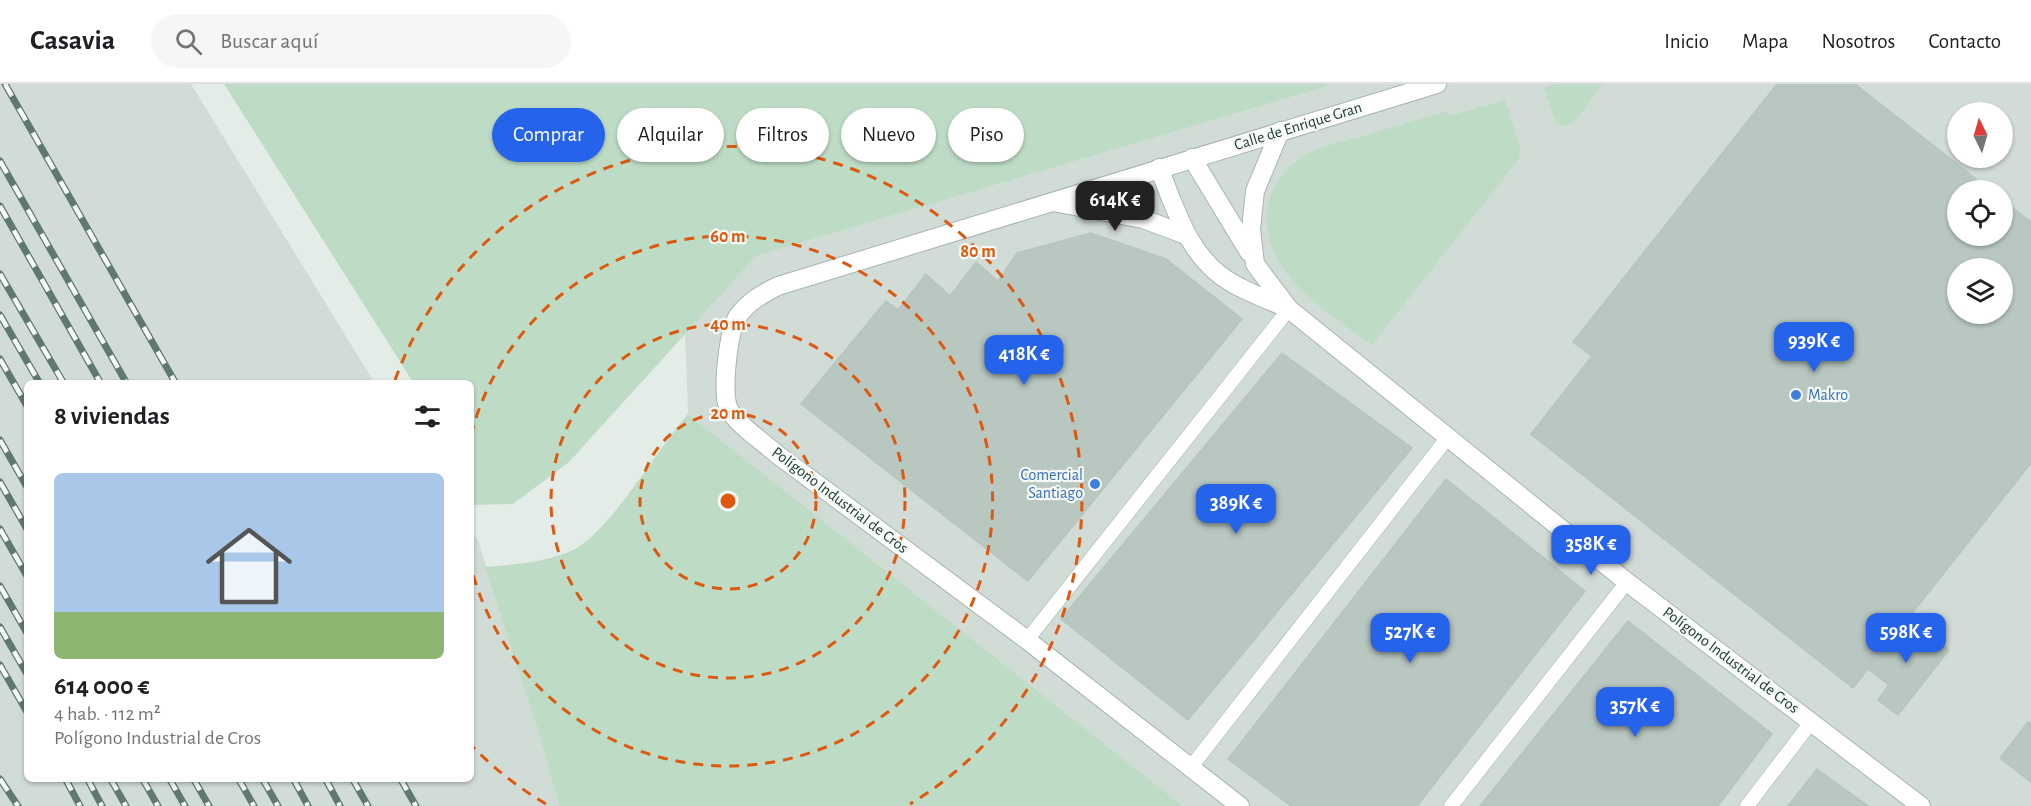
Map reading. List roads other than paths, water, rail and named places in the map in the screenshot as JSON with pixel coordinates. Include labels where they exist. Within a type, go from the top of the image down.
[{"type":"street","name":"Calle de Enrique Gran","points":[[1159,168],[1437,84]]},
{"type":"street","name":"Polígono Industrial de Cros","points":[[1255,262],[1251,229],[1255,191],[1280,131]]},
{"type":"street","name":"Polígono Industrial de Cros","points":[[1192,158],[1255,262],[1289,309]]},
{"type":"street","name":"Polígono Industrial de Cros","points":[[1240,806],[1027,640],[778,455],[728,409],[727,371],[736,319],[758,295],[778,286],[1159,168],[1186,235],[1205,263],[1231,283],[1289,309],[1627,582],[1922,806]]},
{"type":"street","name":"Polígono Industrial de Cros","points":[[1052,201],[1143,219],[1186,235]]},
{"type":"lane","points":[[1027,640],[1289,309]]},
{"type":"lane","points":[[1191,767],[1448,437]]},
{"type":"lane","points":[[1451,806],[1627,582]]},
{"type":"lane","points":[[1747,806],[1812,721]]},
{"type":"railway","points":[[5,84],[174,380]]},
{"type":"railway","points":[[0,161],[125,380]]},
{"type":"railway","points":[[0,206],[99,380]]},
{"type":"railway","points":[[0,274],[62,380]]},
{"type":"railway","points":[[0,315],[38,380]]},
{"type":"railway","points":[[0,359],[24,401]]},
{"type":"railway","points":[[0,440],[24,482]]},
{"type":"railway","points":[[0,482],[24,524]]},
{"type":"railway","points":[[0,529],[24,571]]},
{"type":"railway","points":[[0,586],[24,628]]},
{"type":"railway","points":[[0,627],[24,669]]},
{"type":"railway","points":[[0,665],[24,707]]},
{"type":"railway","points":[[0,779],[18,806]]},
{"type":"railway","points":[[67,782],[80,806]]},
{"type":"railway","points":[[89,782],[102,806]]},
{"type":"railway","points":[[112,782],[126,806]]},
{"type":"railway","points":[[144,782],[158,806]]},
{"type":"railway","points":[[171,782],[185,806]]},
{"type":"railway","points":[[195,782],[209,806]]},
{"type":"railway","points":[[240,782],[254,806]]},
{"type":"railway","points":[[264,782],[278,806]]},
{"type":"railway","points":[[295,782],[308,806]]},
{"type":"railway","points":[[327,782],[340,806]]},
{"type":"railway","points":[[354,782],[368,806]]},
{"type":"railway","points":[[402,782],[416,806]]},
{"type":"place","name":"Makro","points":[[1796,395]]},
{"type":"place","name":"Comercial Santiago","points":[[1095,484]]}]
